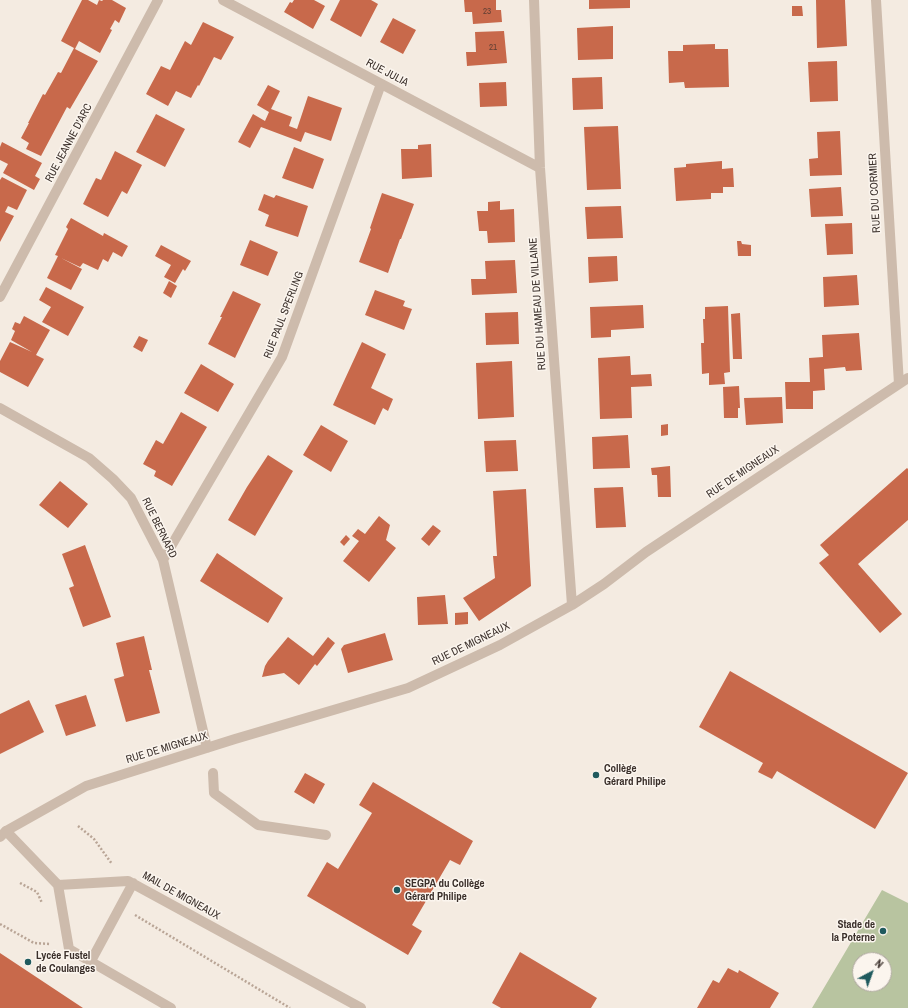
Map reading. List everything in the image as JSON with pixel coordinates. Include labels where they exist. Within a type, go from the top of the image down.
[{"type":"street","name":"RUE JEANNE D'ARC","points":[[0,297],[158,0]]},
{"type":"street","name":"RUE JULIA","points":[[223,0],[540,168]]},
{"type":"street","name":"RUE DU HAMEAU DE VILLAINE","points":[[534,0],[540,168],[572,605]]},
{"type":"street","name":"RUE DU CORMIER","points":[[876,0],[899,384]]},
{"type":"street","name":"RUE PAUL SPERLING","points":[[163,560],[282,357],[382,84]]},
{"type":"street","name":"RUE DE MIGNEAUX","points":[[3,834],[86,786],[235,739],[408,688],[500,645],[572,605],[604,584],[646,552],[908,378]]},
{"type":"street","name":"RUE BERNARD","points":[[0,408],[89,458],[113,479],[131,498],[163,560],[207,748]]},
{"type":"street","points":[[213,773],[214,792],[258,825],[326,835]]},
{"type":"street","points":[[3,834],[58,885],[70,949],[171,1008]]},
{"type":"street","points":[[91,961],[121,906],[130,882]]},
{"type":"street","name":"MAIL DE MIGNEAUX","points":[[58,885],[130,882],[361,1008]]},
{"type":"path","points":[[78,826],[94,840],[109,861],[130,882]]},
{"type":"path","points":[[121,906],[290,1008]]},
{"type":"path","points":[[0,924],[34,943],[55,944]]},
{"type":"green space","name":"Stade de la Poterne","points":[[882,890],[908,903],[908,1008],[812,1008]]},
{"type":"building","points":[[82,0],[88,0],[97,5],[99,0],[112,0],[126,8],[119,23],[115,20],[110,29],[112,30],[100,53],[79,41],[75,49],[98,61],[70,109],[67,107],[41,156],[26,149],[29,143],[21,138],[43,94],[45,95],[58,72],[61,73],[74,48],[61,41]]},
{"type":"building","points":[[294,0],[314,0],[325,6],[313,29],[284,12],[290,2],[292,3]]},
{"type":"building","points":[[340,0],[371,0],[378,4],[361,37],[330,20]]},
{"type":"building","points":[[464,0],[496,0],[496,10],[501,10],[502,22],[473,24],[472,12],[465,12]]},
{"type":"building","points":[[589,0],[630,0],[630,8],[589,9]]},
{"type":"building","points":[[816,0],[845,0],[847,46],[817,48]]},
{"type":"building","points":[[792,6],[802,6],[803,16],[792,16]]},
{"type":"building","points":[[393,18],[416,30],[403,54],[380,42]]},
{"type":"building","points":[[203,22],[234,37],[221,60],[214,57],[191,98],[176,91],[168,106],[146,94],[161,66],[170,70],[185,41],[191,45]]},
{"type":"building","points":[[613,26],[613,59],[578,60],[577,28]]},
{"type":"building","points":[[504,31],[507,63],[467,66],[466,52],[476,52],[475,32]]},
{"type":"building","points":[[715,44],[715,49],[728,49],[729,87],[685,88],[684,82],[669,83],[668,51],[683,51],[683,45]]},
{"type":"building","points":[[837,61],[838,101],[810,102],[808,62]]},
{"type":"building","points":[[602,77],[603,109],[573,110],[572,78]]},
{"type":"building","points":[[506,82],[507,106],[480,107],[479,83]]},
{"type":"building","points":[[268,85],[280,91],[271,109],[292,117],[289,126],[297,129],[308,96],[342,108],[331,141],[305,132],[301,142],[261,127],[250,148],[238,142],[253,114],[265,121],[269,112],[257,105]]},
{"type":"building","points":[[156,114],[185,129],[165,167],[136,152]]},
{"type":"building","points":[[618,126],[621,189],[587,190],[584,127]]},
{"type":"building","points":[[840,131],[842,175],[810,176],[809,159],[818,158],[817,132]]},
{"type":"building","points":[[2,142],[42,163],[35,176],[40,179],[34,190],[3,173],[8,164],[0,160],[0,147]]},
{"type":"building","points":[[431,144],[432,177],[402,179],[401,149],[418,149],[418,145]]},
{"type":"building","points":[[294,147],[324,159],[313,189],[282,178]]},
{"type":"building","points":[[115,151],[142,165],[127,194],[122,191],[108,217],[83,204],[96,178],[101,180]]},
{"type":"building","points":[[722,161],[722,169],[733,168],[734,187],[723,187],[723,193],[711,193],[711,199],[676,201],[674,168],[686,167],[686,164]]},
{"type":"building","points":[[2,177],[27,190],[17,210],[8,206],[5,212],[14,216],[0,242],[0,180]]},
{"type":"building","points":[[841,187],[843,216],[811,217],[809,189]]},
{"type":"building","points":[[382,193],[414,204],[388,273],[359,262]]},
{"type":"building","points":[[264,194],[274,198],[276,195],[308,206],[298,237],[265,226],[269,215],[258,210]]},
{"type":"building","points":[[500,201],[500,210],[514,209],[515,242],[488,243],[487,231],[479,231],[477,211],[488,211],[488,202]]},
{"type":"building","points":[[621,206],[623,238],[587,239],[585,207]]},
{"type":"building","points":[[71,218],[103,236],[104,233],[128,246],[122,257],[113,252],[108,262],[103,259],[98,270],[83,263],[80,267],[61,258],[82,269],[71,290],[47,278],[58,256],[55,255],[68,229],[66,227]]},
{"type":"building","points":[[852,223],[853,254],[827,255],[825,224]]},
{"type":"building","points":[[250,240],[278,252],[268,276],[240,265]]},
{"type":"building","points":[[737,241],[741,241],[742,244],[751,245],[751,256],[738,256]]},
{"type":"building","points":[[161,245],[191,261],[185,271],[183,269],[175,283],[164,277],[171,265],[155,256]]},
{"type":"building","points":[[617,256],[618,281],[589,283],[588,257]]},
{"type":"building","points":[[515,260],[517,293],[472,295],[471,279],[486,279],[485,261]]},
{"type":"building","points":[[857,275],[859,305],[824,307],[823,277]]},
{"type":"building","points":[[169,281],[177,286],[171,298],[163,293]]},
{"type":"building","points":[[46,287],[84,307],[68,336],[42,322],[51,307],[39,300]]},
{"type":"building","points":[[375,290],[405,301],[403,306],[412,309],[404,330],[365,315]]},
{"type":"building","points":[[233,291],[261,304],[235,358],[208,344]]},
{"type":"building","points":[[643,305],[644,328],[611,330],[611,337],[591,338],[590,307]]},
{"type":"building","points":[[728,306],[730,372],[724,373],[725,384],[709,385],[709,373],[702,374],[701,343],[704,343],[703,319],[705,319],[705,307]]},
{"type":"building","points":[[518,312],[519,344],[486,345],[485,313]]},
{"type":"building","points":[[740,313],[742,359],[733,359],[731,314]]},
{"type":"building","points":[[24,316],[50,330],[36,355],[44,359],[28,387],[0,372],[0,361],[10,342],[32,352],[11,340],[15,331],[12,329],[15,322],[20,324]]},
{"type":"building","points":[[859,333],[862,370],[846,371],[845,367],[824,369],[825,390],[813,391],[813,409],[786,409],[785,382],[810,382],[809,358],[823,357],[822,335]]},
{"type":"building","points":[[139,336],[148,340],[142,352],[133,347]]},
{"type":"building","points":[[362,342],[386,354],[371,388],[393,399],[388,411],[383,408],[375,425],[333,405]]},
{"type":"building","points":[[630,356],[631,375],[651,374],[652,386],[631,387],[632,418],[600,419],[598,358]]},
{"type":"building","points":[[512,361],[514,417],[478,419],[476,363]]},
{"type":"building","points":[[201,364],[234,384],[218,412],[184,393]]},
{"type":"building","points":[[739,386],[740,408],[738,408],[738,418],[724,418],[723,387]]},
{"type":"building","points":[[782,397],[783,423],[746,425],[744,398]]},
{"type":"building","points":[[181,412],[207,427],[172,486],[154,476],[156,471],[143,464],[156,440],[163,444]]},
{"type":"building","points":[[668,424],[668,435],[661,436],[661,425]]},
{"type":"building","points":[[321,425],[348,441],[331,472],[303,455]]},
{"type":"building","points":[[628,435],[630,468],[593,469],[592,437]]},
{"type":"building","points":[[516,440],[518,471],[486,472],[484,441]]},
{"type":"building","points":[[268,455],[293,471],[255,536],[228,520]]},
{"type":"building","points":[[670,466],[671,497],[658,497],[657,475],[652,475],[651,468]]},
{"type":"building","points":[[907,468],[908,520],[858,564],[902,614],[880,633],[819,563],[829,555],[820,545]]},
{"type":"building","points":[[60,481],[88,504],[68,528],[39,505]]},
{"type":"building","points":[[623,487],[626,527],[596,528],[594,488]]},
{"type":"building","points":[[526,489],[531,586],[479,621],[463,598],[495,578],[493,556],[497,556],[493,491]]},
{"type":"building","points":[[379,516],[390,525],[386,540],[396,548],[369,582],[343,561],[359,541],[352,536],[358,529],[365,534]]},
{"type":"building","points":[[433,525],[441,531],[429,546],[421,539]]},
{"type":"building","points":[[346,535],[350,539],[344,546],[340,542]]},
{"type":"building","points":[[85,545],[111,617],[83,627],[69,588],[74,586],[62,554]]},
{"type":"building","points":[[217,553],[283,598],[268,623],[200,581]]},
{"type":"building","points":[[445,595],[448,624],[418,625],[417,597]]},
{"type":"building","points":[[468,612],[468,624],[455,625],[455,613]]},
{"type":"building","points":[[385,633],[393,660],[348,673],[341,649],[344,645]]},
{"type":"building","points":[[144,636],[152,670],[149,670],[160,713],[126,722],[114,679],[124,676],[116,643]]},
{"type":"building","points":[[288,637],[313,656],[328,637],[335,643],[317,666],[315,664],[299,685],[284,673],[262,677],[268,661]]},
{"type":"building","points":[[730,671],[908,773],[875,829],[777,771],[772,779],[758,772],[763,763],[699,727]]},
{"type":"building","points":[[86,695],[96,726],[66,736],[55,705]]},
{"type":"building","points":[[29,700],[44,732],[0,754],[0,714]]},
{"type":"building","points":[[305,773],[325,784],[314,804],[294,792]]},
{"type":"building","points":[[373,782],[473,841],[460,865],[450,860],[412,925],[422,931],[408,955],[307,896],[327,862],[338,869],[372,813],[359,805]]},
{"type":"building","points":[[520,952],[597,998],[591,1008],[501,1008],[492,1003]]},
{"type":"building","points":[[0,953],[83,1008],[0,1008]]},
{"type":"building","points":[[728,968],[738,973],[739,970],[779,993],[770,1008],[697,1008],[713,980],[719,983]]},
{"type":"place","name":"Collège Gérard Philipe","points":[[596,775]]},
{"type":"place","name":"SEGPA du Collège Gérard Philipe","points":[[397,890]]},
{"type":"place","name":"Stade de la Poterne","points":[[883,931]]},
{"type":"place","name":"Lycée Fustel de Coulanges","points":[[28,962]]}]
